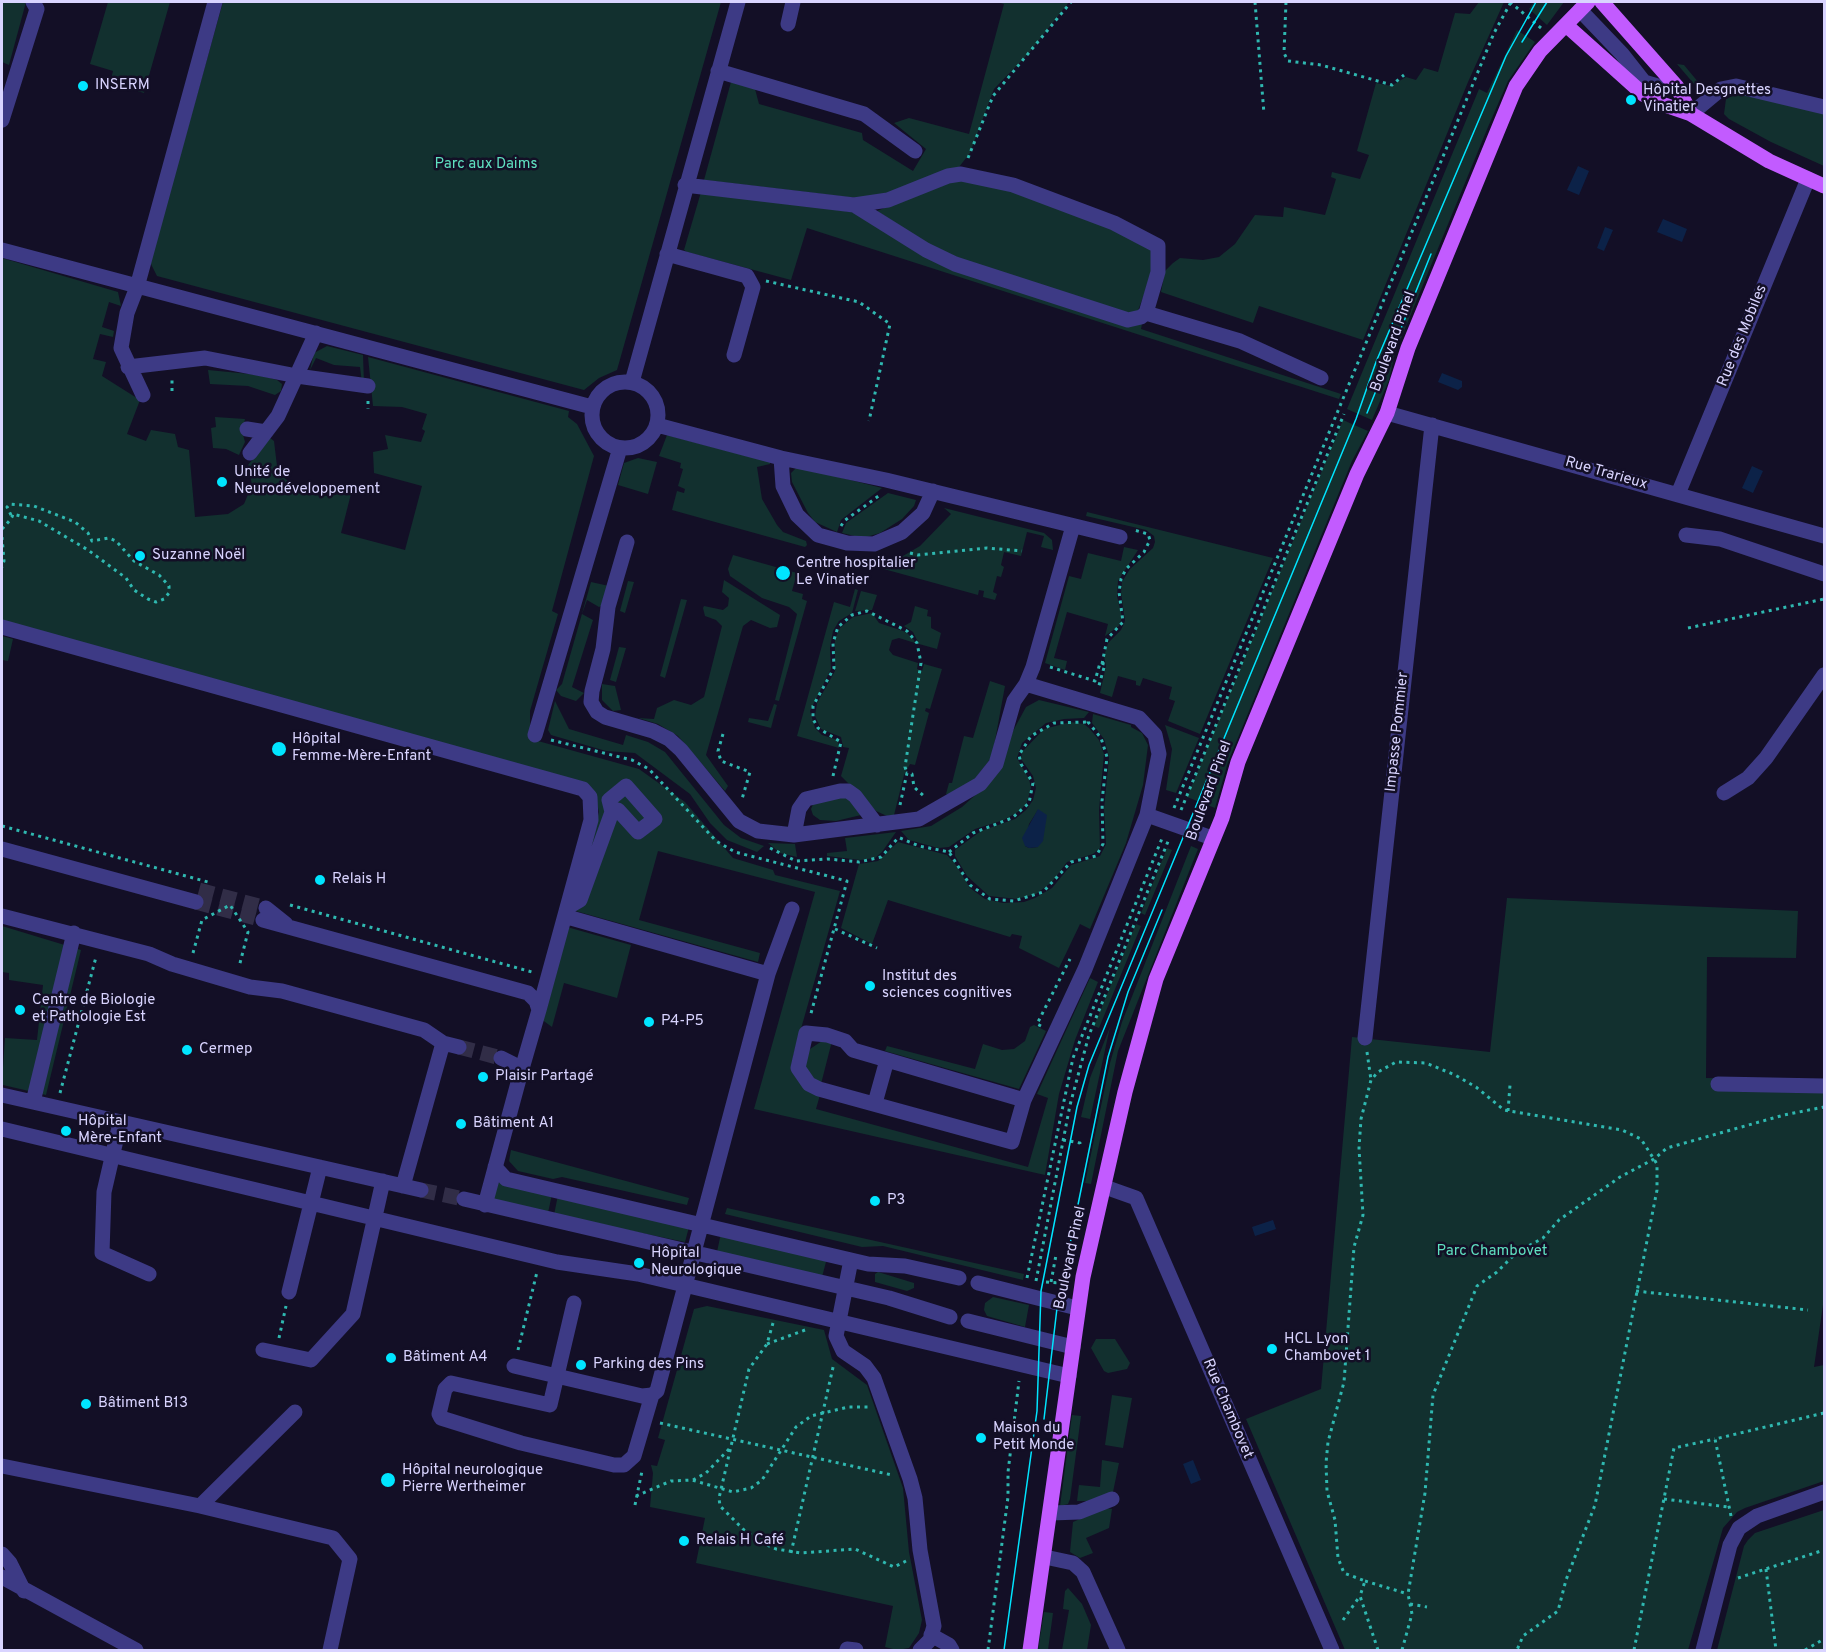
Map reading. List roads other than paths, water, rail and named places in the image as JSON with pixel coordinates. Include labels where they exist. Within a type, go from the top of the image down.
[{"type":"main road","points":[[1602,2],[1677,87],[1691,114]]},
{"type":"main road","name":"Boulevard Pinel","points":[[1030,1650],[1045,1557],[1077,1308],[1125,1092],[1156,979],[1212,838],[1239,762],[1357,474],[1387,413],[1408,348],[1516,86],[1537,56],[1584,6]]},
{"type":"main road","points":[[1566,25],[1643,94],[1662,104],[1691,114],[1769,161],[1824,186]]},
{"type":"street","points":[[2,120],[38,9],[33,2]]},
{"type":"street","points":[[143,395],[121,348],[127,313],[137,287],[215,2]]},
{"type":"street","points":[[632,382],[685,185],[738,2]]},
{"type":"street","points":[[788,24],[793,2]]},
{"type":"street","points":[[1584,6],[1644,82],[1661,87],[1677,87]]},
{"type":"street","points":[[718,71],[864,114],[915,151]]},
{"type":"street","points":[[1691,114],[1721,89],[1736,86],[1824,107]]},
{"type":"street","points":[[875,120],[891,114]]},
{"type":"street","points":[[685,185],[854,205],[888,200],[948,176],[961,174],[1013,185],[1114,223],[1158,246],[1158,272],[1146,313],[1141,318],[1128,320],[955,264],[926,250],[854,205]]},
{"type":"street","name":"Rue des Mobiles","points":[[1678,494],[1808,179]]},
{"type":"street","points":[[2,250],[592,407]]},
{"type":"street","points":[[667,254],[747,276],[753,287],[734,355]]},
{"type":"street","points":[[1146,313],[1240,340],[1321,378]]},
{"type":"street","points":[[250,453],[278,416],[316,333]]},
{"type":"street","points":[[128,367],[206,358],[297,376],[368,386]]},
{"type":"street","points":[[619,382],[632,382],[645,388],[654,398],[658,411],[657,425],[648,439],[635,447],[620,448],[607,443],[597,434],[592,421],[592,407],[597,396],[607,387],[619,382]]},
{"type":"street","name":"Rue Trarieux","points":[[1387,413],[1824,536]]},
{"type":"street","points":[[657,425],[781,458],[886,480],[1073,526],[1123,533]]},
{"type":"street","name":"Impasse Pommier","points":[[1365,1038],[1432,425]]},
{"type":"street","points":[[248,429],[266,432]]},
{"type":"street","points":[[535,735],[620,448]]},
{"type":"street","points":[[781,458],[783,486],[797,515],[818,535],[847,543],[874,544],[902,532],[923,513],[933,491]]},
{"type":"street","points":[[627,542],[608,607],[603,649],[591,702],[597,712],[605,717],[653,731],[669,740],[686,756],[739,822],[758,831],[794,835],[919,819],[930,815],[980,784],[996,764],[1014,701],[1026,684],[1034,662],[1073,526]]},
{"type":"street","points":[[1686,534],[1720,539],[1824,574]]},
{"type":"street","points":[[2,627],[583,789],[590,797],[591,820],[569,913],[519,1079],[485,1205]]},
{"type":"street","points":[[1724,793],[1748,778],[1766,758],[1824,675]]},
{"type":"street","points":[[1024,1100],[853,1050],[845,1041],[834,1037],[806,1033],[798,1068],[809,1084],[1012,1142],[1024,1100],[1085,969],[1147,815],[1159,754],[1155,735],[1139,718],[1026,684]]},
{"type":"street","points":[[794,835],[799,809],[806,799],[840,791],[848,791],[855,796],[877,825]]},
{"type":"street","points":[[569,913],[580,900],[612,812]]},
{"type":"street","points":[[1147,815],[1212,838]]},
{"type":"street","points":[[2,849],[163,893],[201,891]]},
{"type":"street","points":[[574,1303],[550,1405],[451,1383],[445,1389],[439,1414],[446,1421],[498,1437],[614,1465],[624,1464],[634,1456],[652,1395],[659,1386],[768,974],[792,909]]},
{"type":"street","points":[[569,913],[768,974]]},
{"type":"street","points":[[265,914],[291,927],[528,993],[536,1001],[539,1010]]},
{"type":"street","points":[[2,916],[100,940],[235,983],[282,992],[424,1030],[443,1043],[459,1047]]},
{"type":"street","points":[[33,1102],[74,933]]},
{"type":"street","points":[[403,1186],[443,1043]]},
{"type":"street","points":[[501,1058],[513,1064],[519,1079]]},
{"type":"street","points":[[875,1103],[887,1060]]},
{"type":"street","points":[[1718,1084],[1824,1086]]},
{"type":"street","points":[[2,1095],[421,1190]]},
{"type":"street","points":[[120,1123],[104,1192],[102,1252],[149,1274]]},
{"type":"street","points":[[2,1129],[557,1262],[620,1271],[684,1285],[1069,1376]]},
{"type":"street","points":[[289,1292],[320,1167]]},
{"type":"street","points":[[495,1167],[506,1179],[851,1260],[906,1266],[959,1278]]},
{"type":"street","points":[[269,1352],[311,1360],[353,1314],[383,1181]]},
{"type":"street","name":"Rue Chambovet","points":[[1105,1187],[1136,1198],[1332,1650]]},
{"type":"street","points":[[464,1199],[845,1288],[950,1317]]},
{"type":"street","points":[[851,1260],[838,1320],[838,1344],[870,1371],[879,1404],[891,1420],[915,1498],[920,1550],[934,1626],[931,1635],[920,1650]]},
{"type":"street","points":[[978,1283],[1077,1308]]},
{"type":"street","points":[[968,1321],[1073,1347]]},
{"type":"street","points":[[514,1366],[642,1396],[652,1395]]},
{"type":"street","points":[[200,1506],[296,1412]]},
{"type":"street","points":[[2,1466],[200,1506],[333,1538],[350,1559],[330,1650]]},
{"type":"street","points":[[1703,1650],[1734,1536],[1747,1521],[1824,1492]]},
{"type":"street","points":[[1051,1513],[1079,1512],[1112,1499]]},
{"type":"street","points":[[2,1554],[10,1563],[24,1591]]},
{"type":"street","points":[[1045,1557],[1073,1563],[1083,1572],[1118,1650]]},
{"type":"street","points":[[2,1577],[136,1650]]},
{"type":"street","points":[[931,1635],[949,1645],[952,1650]]},
{"type":"water","points":[[1578,166],[1589,171],[1579,195],[1567,190]]},
{"type":"water","points":[[1663,219],[1687,229],[1682,242],[1657,232]]},
{"type":"water","points":[[1605,227],[1613,230],[1604,251],[1597,248]]},
{"type":"water","points":[[1442,373],[1462,381],[1462,387],[1458,390],[1438,382]]},
{"type":"water","points":[[1752,466],[1763,471],[1753,493],[1742,488]]},
{"type":"water","points":[[1038,809],[1047,815],[1043,841],[1038,847],[1029,848],[1025,846],[1022,838]]},
{"type":"water","points":[[1273,1220],[1276,1229],[1255,1236],[1252,1227]]},
{"type":"water","points":[[1193,1460],[1201,1480],[1191,1484],[1183,1464]]},
{"type":"tunnel","points":[[199,890],[266,908]]},
{"type":"tunnel","points":[[196,902],[263,920]]},
{"type":"tunnel","points":[[459,1047],[501,1058]]},
{"type":"tunnel","points":[[421,1190],[464,1199]]},
{"type":"tram line","points":[[1004,1650],[1037,1411],[1041,1291],[1077,1107],[1089,1065],[1356,419],[1376,362],[1506,56],[1536,2]]},
{"type":"tram line","points":[[1522,42],[1547,2]]},
{"type":"tram line","points":[[1367,413],[1431,254]]},
{"type":"tram line","points":[[1044,1419],[1057,1308],[1108,1057],[1128,992],[1162,910]]},
{"type":"place","name":"INSERM","points":[[83,86]]},
{"type":"place","name":"Hôpital Desgnettes Vinatier","points":[[1631,100]]},
{"type":"place","name":"Unité de Neurodéveloppement","points":[[222,482]]},
{"type":"place","name":"Suzanne Noël","points":[[140,556]]},
{"type":"place","name":"Centre hospitalier Le Vinatier","points":[[783,573]]},
{"type":"place","name":"Hôpital Femme-Mère-Enfant","points":[[279,749]]},
{"type":"place","name":"Relais H","points":[[320,880]]},
{"type":"place","name":"Institut des sciences cognitives","points":[[870,986]]},
{"type":"place","name":"Centre de Biologie et Pathologie Est","points":[[20,1010]]},
{"type":"place","name":"P4-P5","points":[[649,1022]]},
{"type":"place","name":"Cermep","points":[[187,1050]]},
{"type":"place","name":"Plaisir Partagé","points":[[483,1077]]},
{"type":"place","name":"Bâtiment A1","points":[[461,1124]]},
{"type":"place","name":"Hôpital Mère-Enfant","points":[[66,1131]]},
{"type":"place","name":"P3","points":[[875,1201]]},
{"type":"place","name":"Hôpital Neurologique","points":[[639,1263]]},
{"type":"place","name":"HCL Lyon Chambovet 1","points":[[1272,1349]]},
{"type":"place","name":"Bâtiment A4","points":[[391,1358]]},
{"type":"place","name":"Parking des Pins","points":[[581,1365]]},
{"type":"place","name":"Bâtiment B13","points":[[86,1404]]},
{"type":"place","name":"Maison du Petit Monde","points":[[981,1438]]},
{"type":"place","name":"Hôpital neurologique Pierre Wertheimer","points":[[388,1480]]},
{"type":"place","name":"Relais H Café","points":[[684,1541]]},
{"type":"park label","name":"Parc aux Daims","points":[[486,165]]},
{"type":"park label","name":"Parc Chambovet","points":[[1492,1252]]}]
